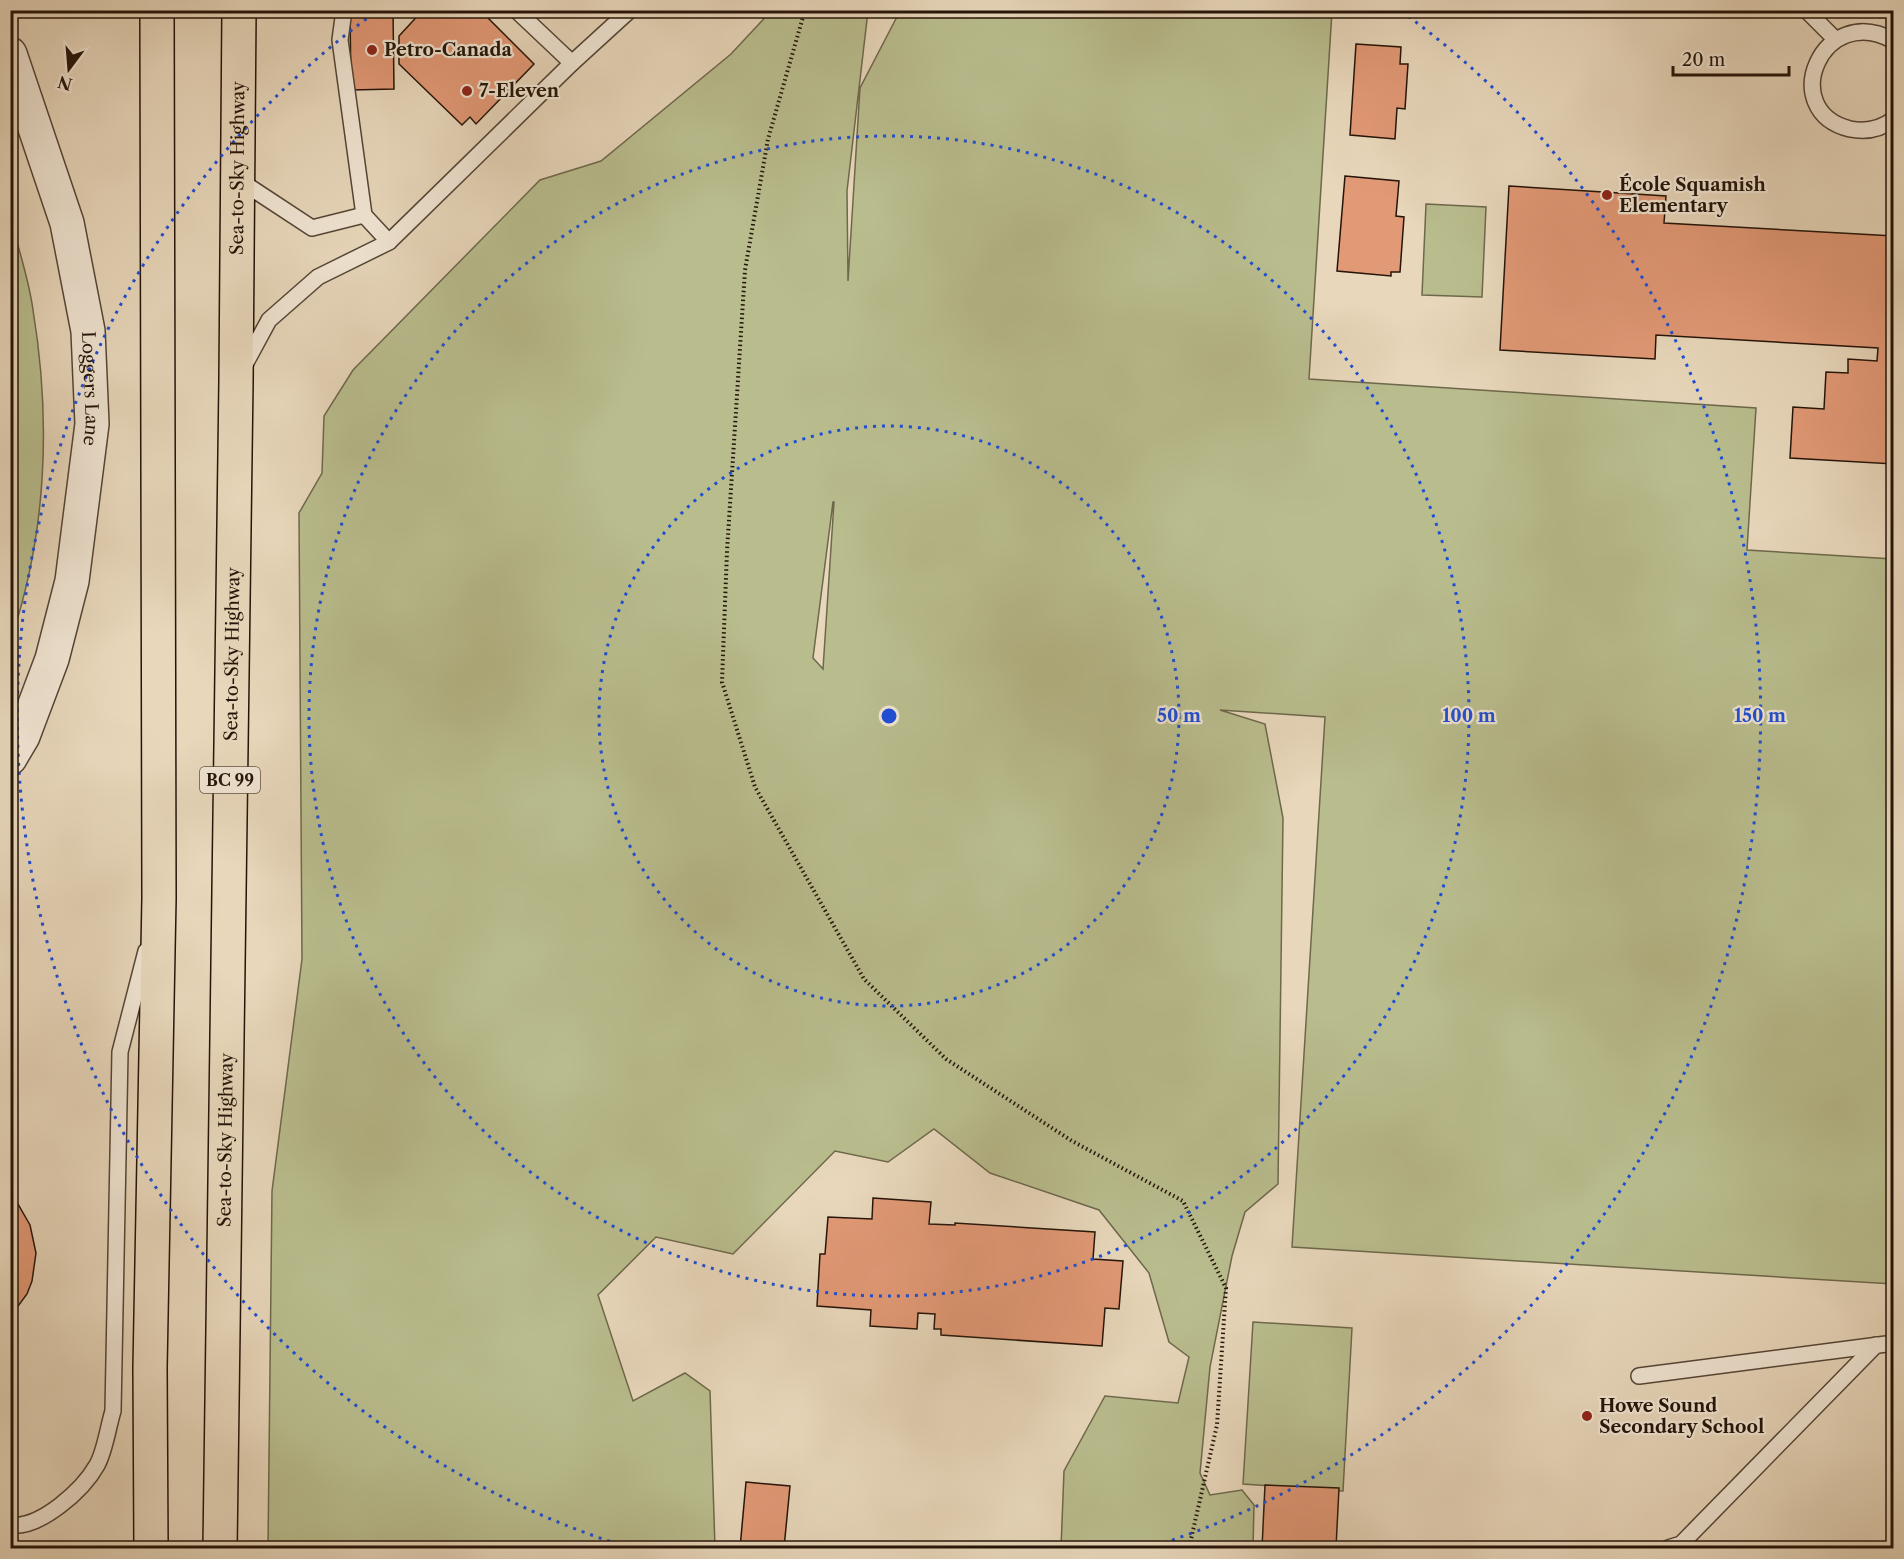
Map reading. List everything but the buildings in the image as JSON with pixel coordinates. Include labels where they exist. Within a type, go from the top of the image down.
[{"type":"highway","points":[[151,1548],[150,1368],[159,898],[157,10]]},
{"type":"highway","name":"Sea-to-Sky Highway","points":[[220,1548],[239,180],[239,10]]},
{"type":"street","name":"Loggers Lane","points":[[10,54],[67,223],[88,331],[92,424],[72,581],[52,659],[23,736],[10,758]]},
{"type":"lane","points":[[344,10],[340,40],[364,215],[389,243]]},
{"type":"lane","points":[[516,10],[572,63]]},
{"type":"lane","points":[[236,381],[269,320],[318,277],[389,243],[572,63],[630,10]]},
{"type":"lane","points":[[1806,10],[1834,38]]},
{"type":"lane","points":[[1893,41],[1882,33],[1866,29],[1849,31],[1834,38],[1822,48],[1815,62],[1812,78],[1813,93],[1820,107],[1830,119],[1844,127],[1859,131],[1875,129],[1893,119]]},
{"type":"lane","points":[[239,180],[312,228],[364,215]]},
{"type":"lane","points":[[10,1525],[17,1526],[37,1519],[60,1506],[79,1489],[97,1465],[113,1411],[120,1052],[159,898]]},
{"type":"lane","points":[[1639,1376],[1893,1343]]},
{"type":"lane","points":[[1668,1548],[1681,1544],[1876,1346]]},
{"type":"path","points":[[805,10],[768,139],[745,270],[728,539],[722,682],[755,787],[864,979],[946,1059],[1072,1141],[1183,1201],[1226,1288],[1217,1425],[1189,1548]]},
{"type":"green space","points":[[771,11],[868,11],[847,191],[848,281],[860,88],[900,11],[1332,11],[1309,379],[1756,408],[1747,550],[1893,559],[1893,1284],[1292,1247],[1325,717],[1220,710],[1265,724],[1283,818],[1278,1184],[1245,1212],[1232,1256],[1210,1367],[1200,1473],[1210,1495],[1242,1490],[1254,1505],[1253,1548],[1061,1548],[1064,1471],[1105,1396],[1178,1403],[1189,1357],[1169,1342],[1149,1273],[1099,1210],[990,1173],[934,1129],[888,1162],[835,1151],[733,1254],[656,1237],[598,1295],[633,1401],[685,1373],[710,1391],[715,1548],[268,1548],[272,1191],[302,959],[299,513],[322,473],[324,416],[353,370],[540,180],[601,161],[731,54]],"holes":[[[834,502],[823,669],[813,658]]]},
{"type":"green space","points":[[1426,204],[1486,207],[1482,297],[1422,295]]},
{"type":"green space","points":[[11,221],[33,310],[39,351],[43,434],[39,517],[23,599],[11,639]]},
{"type":"green space","points":[[1253,1322],[1352,1328],[1343,1491],[1243,1484]]},
{"type":"place","name":"Petro-Canada","points":[[372,50]]},
{"type":"place","name":"7-Eleven","points":[[467,91]]},
{"type":"place","name":"École Squamish Elementary","points":[[1607,195]]},
{"type":"place","name":"Howe Sound Secondary School","points":[[1587,1416]]}]
